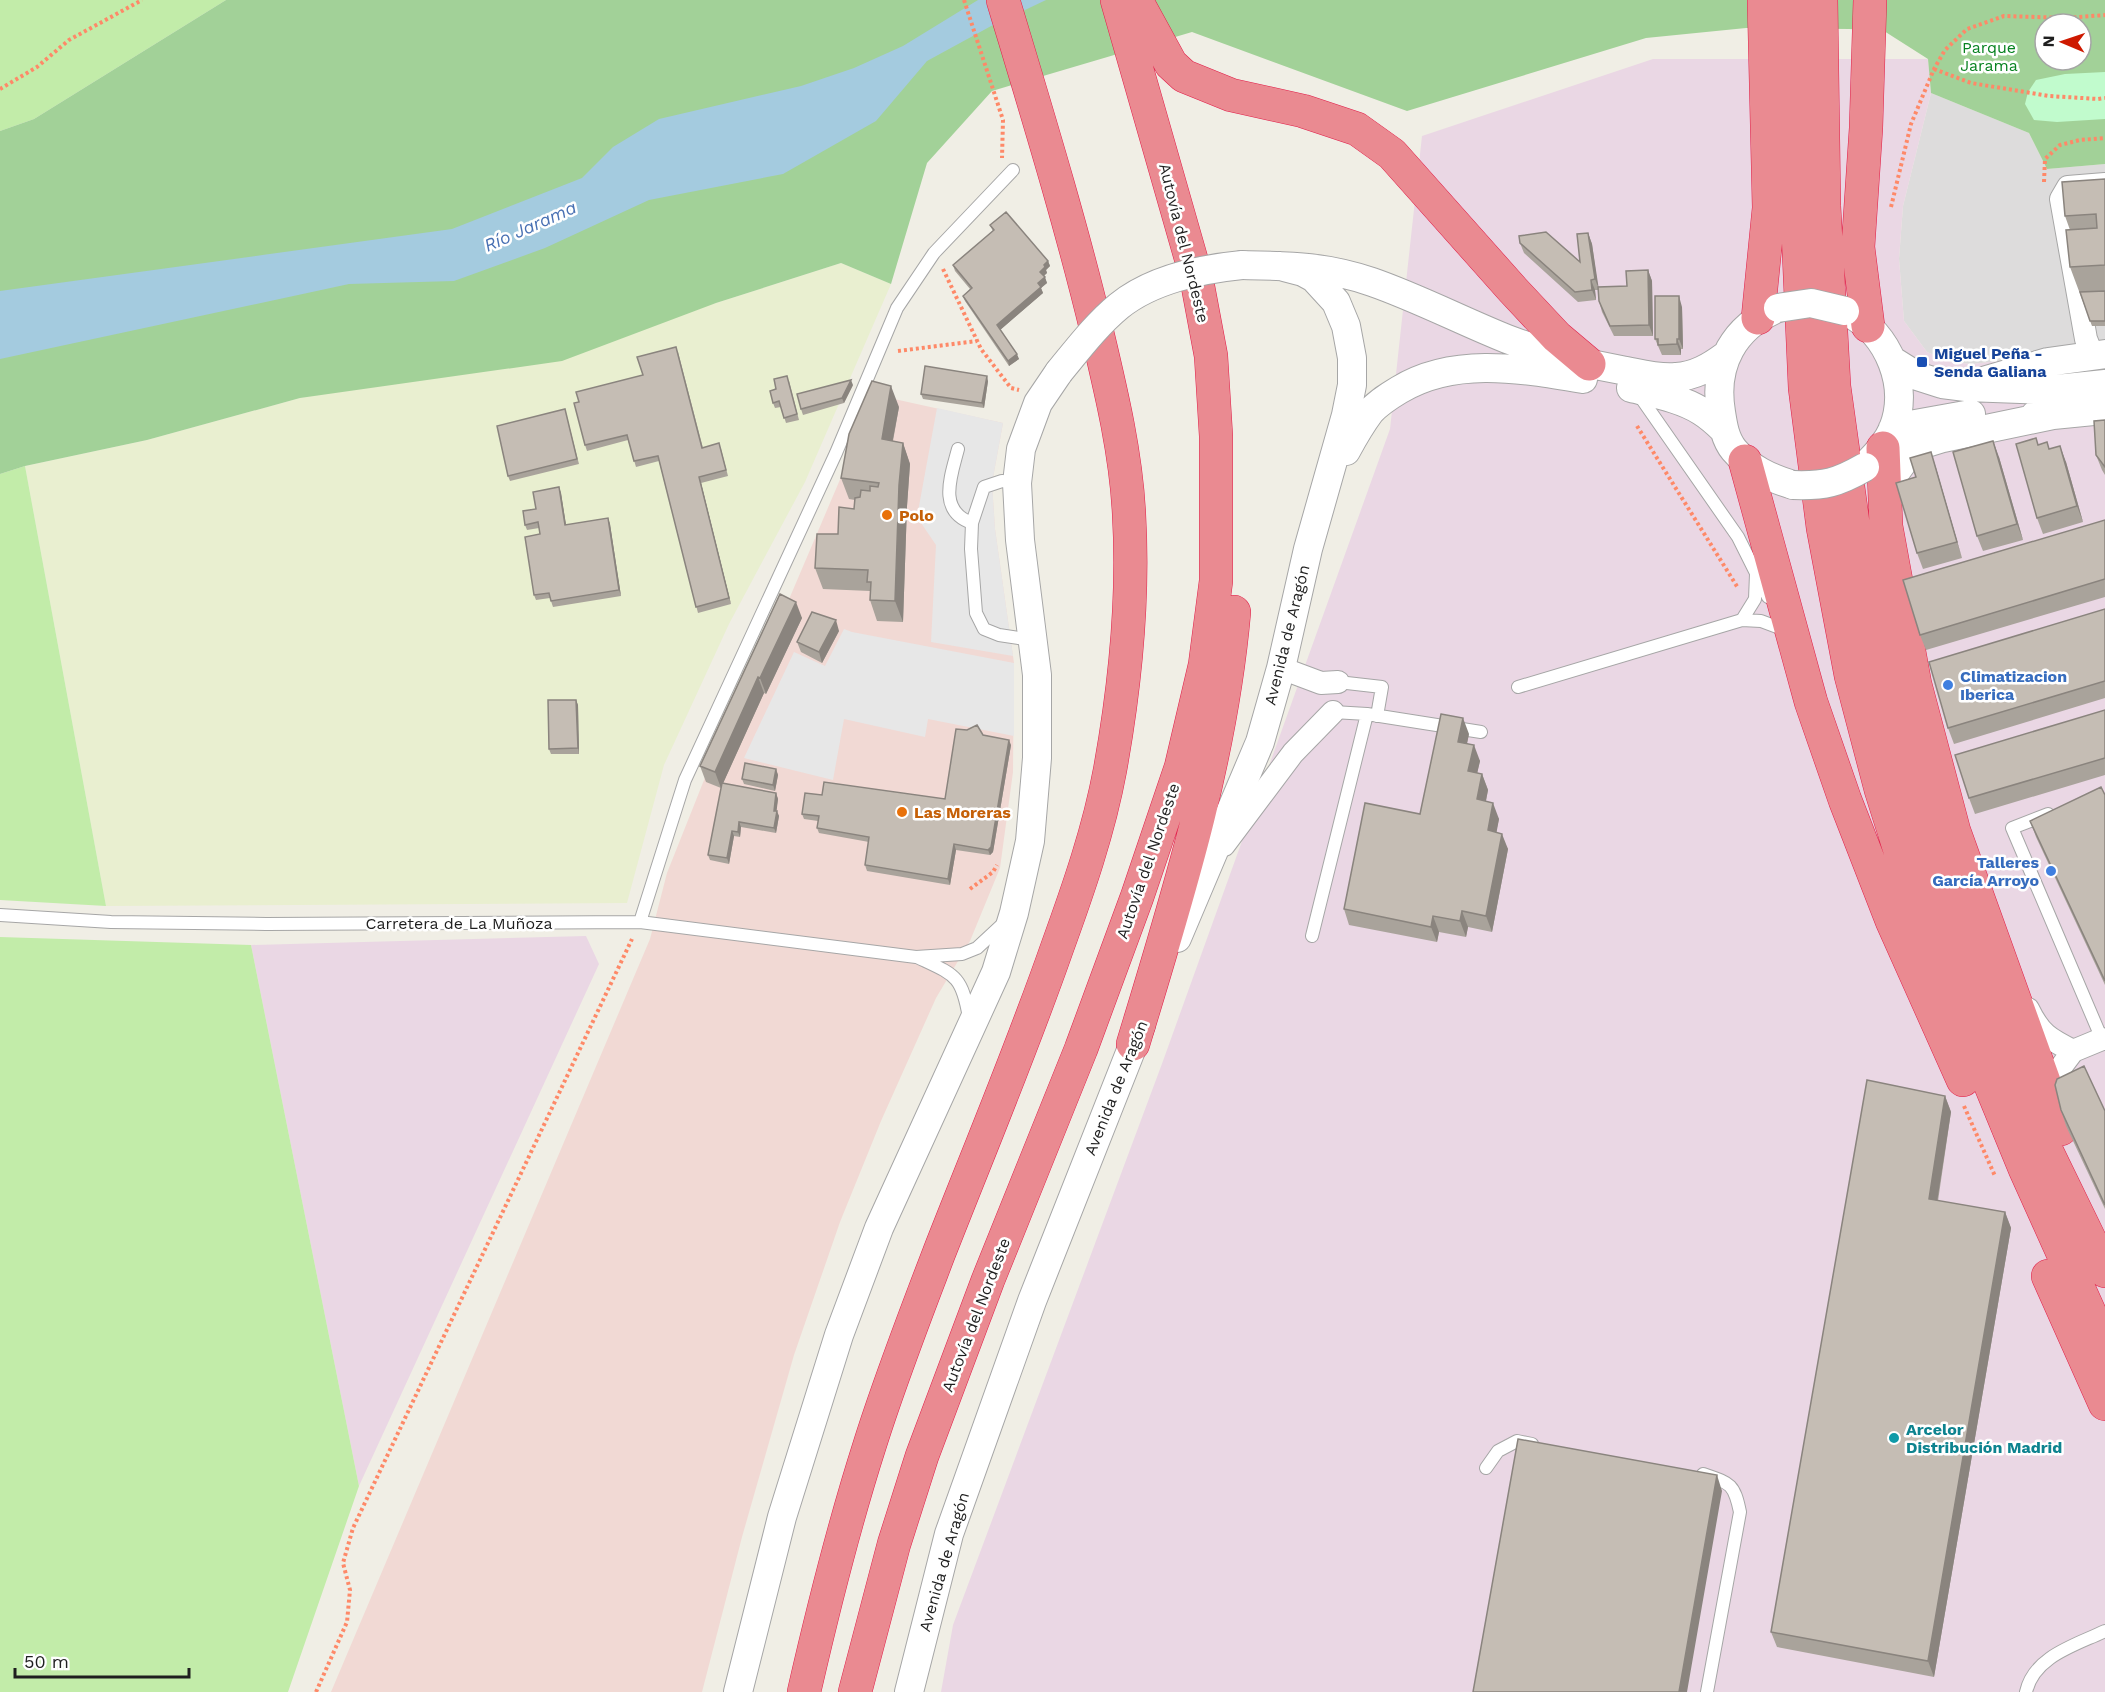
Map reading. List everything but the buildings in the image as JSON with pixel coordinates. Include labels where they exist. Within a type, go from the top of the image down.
[{"type":"highway","points":[[804,1692],[844,1529],[871,1439],[938,1256],[1029,1028],[1083,876],[1109,773],[1119,708],[1127,635],[1130,574],[1129,511],[1121,451],[1110,386],[1080,259],[1003,0]]},
{"type":"highway","name":"Autovía del Nordeste","points":[[855,1692],[894,1544],[922,1456],[988,1280],[1081,1049],[1137,897],[1181,767],[1205,665],[1216,581],[1216,436],[1211,356],[1196,276],[1117,0]]},
{"type":"highway","points":[[1136,0],[1171,64],[1184,76],[1231,95],[1303,111],[1357,129],[1392,154],[1557,337],[1589,364]]},
{"type":"highway","points":[[1764,0],[1769,208],[1768,313]]},
{"type":"highway","points":[[1793,0],[1797,209],[1805,388],[1823,528],[1851,676],[1881,790],[1918,911],[2025,1169],[2105,1347]]},
{"type":"highway","points":[[1821,0],[1824,206],[1834,386],[1853,523],[1879,666],[1947,902],[1999,1039],[2048,1154],[2105,1270]]},
{"type":"highway","points":[[1856,318],[1870,0]]},
{"type":"highway","points":[[1133,1044],[1181,886],[1220,720],[1229,660],[1238,528],[1216,436]]},
{"type":"highway","points":[[1880,448],[1886,526],[1915,684],[1954,831],[2047,1093],[2105,1243]]},
{"type":"highway","points":[[1744,461],[1791,642],[1845,800],[1892,921],[2105,1404]]},
{"type":"street","points":[[2099,355],[2086,339],[2061,199],[2068,187],[2105,184]]},
{"type":"street","points":[[738,1692],[782,1517],[839,1335],[879,1228],[996,972],[1014,913],[1030,841],[1037,759],[1037,675],[1020,540],[1017,483],[1021,449],[1038,403],[1088,336],[1120,305],[1162,283],[1185,275],[1213,268],[1242,265],[1327,269],[1372,282],[1543,352],[1589,364],[1674,377],[1694,374],[1708,368],[1725,356],[1737,337],[1768,313],[1811,303],[1856,318],[1886,346],[1893,361],[1900,394],[1880,448]]},
{"type":"street","name":"Avenida de Aragón","points":[[909,1692],[949,1534],[1032,1301],[1133,1044],[1260,742],[1281,668],[1308,549],[1346,416],[1352,385],[1352,358],[1346,326],[1336,302],[1324,287],[1303,272],[1280,266]]},
{"type":"street","points":[[1966,387],[2048,362],[2099,355]]},
{"type":"street","points":[[1725,356],[1719,400],[1724,430],[1733,449],[1744,461],[1767,477],[1793,485],[1818,486],[1843,480],[1880,448],[1970,415],[2050,403]]},
{"type":"street","points":[[1893,361],[1917,376],[1942,384],[2105,410]]},
{"type":"street","name":"Avenida de Aragón","points":[[1326,487],[1361,425],[1384,399],[1414,380],[1432,374],[1469,368],[1520,369],[1673,398],[1703,412],[1724,430]]},
{"type":"street","points":[[1886,526],[1889,494],[1894,473],[1914,447],[2105,384]]},
{"type":"street","points":[[1281,668],[1322,683],[1338,681]]},
{"type":"street","points":[[1207,868],[1293,753],[1333,712]]},
{"type":"street","points":[[1998,953],[2038,1029],[2051,1041],[2073,1051]]},
{"type":"street","points":[[2047,1093],[2058,1071],[2073,1051],[2103,1043]]},
{"type":"street","points":[[927,1692],[928,1616]]},
{"type":"lane","points":[[640,922],[685,780],[836,453],[897,308],[934,253],[1013,170]]},
{"type":"lane","points":[[1634,389],[1738,537],[1791,642]]},
{"type":"lane","points":[[958,449],[950,481],[949,502],[962,520],[972,523]]},
{"type":"lane","points":[[1017,483],[1002,481],[984,486],[972,523],[971,549],[976,613],[984,629],[999,635],[1032,640]]},
{"type":"lane","points":[[1742,620],[1755,599],[1756,573]]},
{"type":"lane","points":[[1518,687],[1742,620],[1761,621],[1791,642]]},
{"type":"lane","points":[[1312,936],[1372,715],[1382,687],[1338,681]]},
{"type":"lane","points":[[1333,712],[1372,715],[1481,732]]},
{"type":"lane","points":[[2056,810],[2012,828],[2103,1043]]},
{"type":"lane","name":"Carretera de La Muñoza","points":[[0,915],[111,922],[266,924],[640,922],[916,957],[962,954],[977,948],[1014,913]]},
{"type":"lane","name":"Carretera de La Muñoza","points":[[916,957],[946,970],[961,984],[971,1028]]},
{"type":"lane","points":[[1486,1468],[1498,1451],[1517,1441],[1540,1445]]},
{"type":"lane","points":[[1691,1472],[1725,1481],[1736,1493],[1740,1512],[1707,1692]]},
{"type":"lane","points":[[2026,1692],[2028,1684],[2039,1667],[2053,1656],[2105,1631]]},
{"type":"path","points":[[0,89],[37,67],[69,40],[142,0]]},
{"type":"path","points":[[964,0],[1003,120],[1001,183]]},
{"type":"path","points":[[1890,210],[1911,124],[1934,69],[1945,50],[1967,29],[2004,16],[2068,18],[2105,15]]},
{"type":"path","points":[[1934,69],[1971,83],[2049,96],[2105,98]]},
{"type":"path","points":[[2061,199],[2048,194],[2044,181],[2045,159],[2060,145],[2080,140],[2105,138]]},
{"type":"path","points":[[942,245],[943,269],[977,341],[1011,388],[1025,393]]},
{"type":"path","points":[[878,354],[977,341]]},
{"type":"path","points":[[970,889],[993,872],[1001,858]]},
{"type":"path","points":[[316,1692],[347,1622],[350,1590],[343,1563],[353,1528],[640,922]]},
{"type":"shaded area","points":[[1653,59],[1928,59],[1931,93],[1903,206],[1899,259],[1904,321],[1927,352],[1951,362],[1972,364],[2105,349],[2105,1692],[941,1692],[953,1625],[1163,1061],[1390,429],[1422,136]]},
{"type":"shaded area","points":[[1931,93],[2029,133],[2047,169],[2105,164],[2105,349],[1972,364],[1951,362],[1927,352],[1904,321],[1899,259],[1903,206]]},
{"type":"shaded area","points":[[876,395],[1003,423],[992,483],[995,529],[1014,663],[1013,772],[1000,868],[970,941],[936,998],[881,1121],[840,1222],[794,1355],[742,1537],[702,1692],[331,1692],[650,939],[667,873],[712,760],[787,604]]},
{"type":"shaded area","points":[[937,408],[1003,423],[992,483],[995,529],[1013,656],[931,642],[936,545],[917,517]]},
{"type":"shaded area","points":[[844,629],[1014,663],[1014,736],[928,719],[925,737],[844,719],[833,780],[744,758],[794,652],[825,666]]},
{"type":"shaded area","points":[[586,936],[599,964],[359,1486],[251,945]]},
{"type":"green space","points":[[0,0],[226,0],[34,119],[0,131]]},
{"type":"green space","name":"Parque Jarama","points":[[226,0],[2105,0],[2105,164],[2047,169],[2029,133],[1931,93],[1928,59],[1884,31],[1746,28],[1646,38],[1407,111],[1192,32],[992,91],[927,163],[891,284],[841,263],[716,303],[562,361],[300,398],[147,440],[25,466],[0,474],[0,131],[34,119]]},
{"type":"green space","points":[[2105,72],[2105,119],[2057,122],[2034,120],[2025,104],[2028,92],[2036,80],[2065,74]]},
{"type":"green space","points":[[841,263],[891,284],[805,482],[729,624],[664,765],[627,903],[106,906],[25,466],[147,440],[300,398],[716,303]]},
{"type":"green space","points":[[25,466],[106,906],[0,900],[0,474]]},
{"type":"green space","points":[[0,937],[251,945],[359,1486],[288,1692],[0,1692]]},
{"type":"water","name":"Río Jarama","points":[[978,0],[1046,0],[993,25],[927,61],[876,121],[783,174],[649,200],[545,248],[454,281],[349,284],[0,359],[0,291],[452,229],[582,178],[613,147],[659,119],[801,86],[854,68],[903,46]]},
{"type":"place","name":"Miguel Peña - Senda Galiana","points":[[1922,362]]},
{"type":"place","name":"Polo","points":[[887,515]]},
{"type":"place","name":"Climatizacion Iberica","points":[[1948,685]]},
{"type":"place","name":"Las Moreras","points":[[902,812]]},
{"type":"place","name":"Talleres García Arroyo","points":[[2051,871]]},
{"type":"place","name":"Arcelor Distribución Madrid","points":[[1894,1438]]}]
